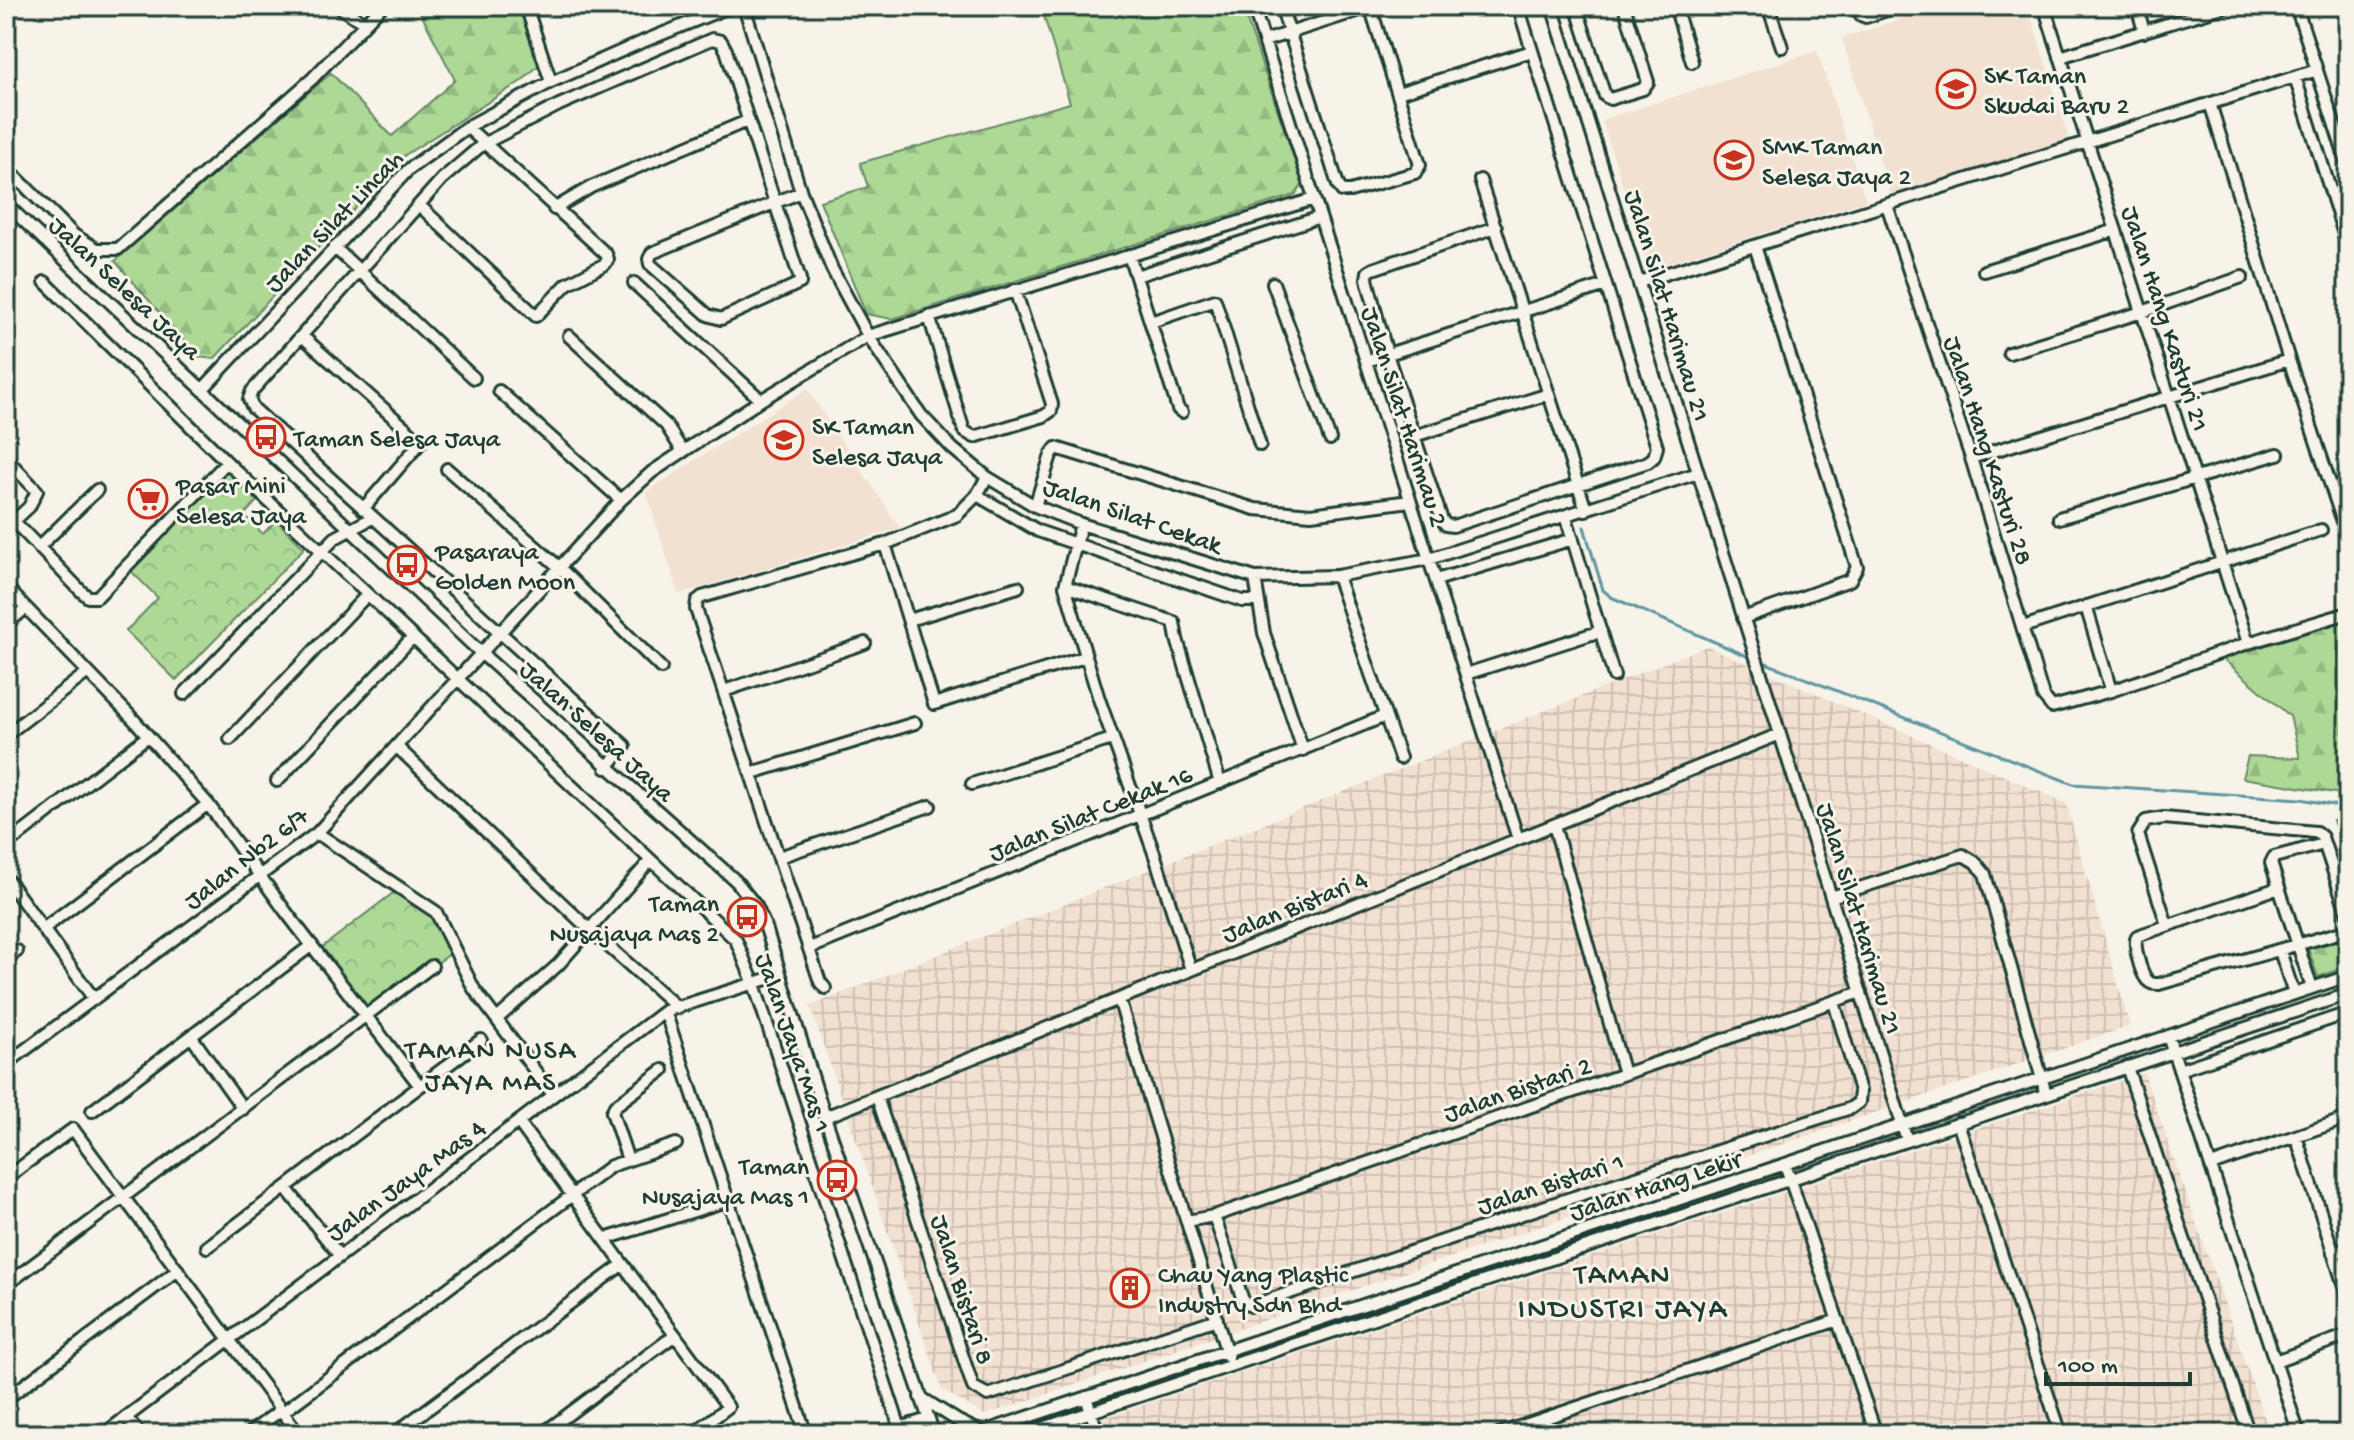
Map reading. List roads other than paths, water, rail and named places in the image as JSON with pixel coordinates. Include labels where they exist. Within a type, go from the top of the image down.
[{"type":"street","points":[[338,6],[364,23]]},
{"type":"street","points":[[6,167],[74,235],[97,249],[118,249],[312,79],[382,6]]},
{"type":"street","points":[[526,6],[551,82]]},
{"type":"street","name":"Jalan Silat Lincah","points":[[203,389],[409,169],[467,127],[551,82],[731,6]]},
{"type":"street","name":"Jalan Silat Cekak","points":[[744,6],[801,192],[832,269],[868,336],[921,415],[952,448],[987,477],[1035,506],[1081,524],[1255,578],[1337,576],[1429,559],[1698,473]]},
{"type":"street","name":"Jalan Silat Harimau 2","points":[[1253,6],[1518,839]]},
{"type":"street","points":[[1264,41],[1290,33],[1371,6],[1419,169],[1415,173],[1342,191],[1338,185],[1290,33],[1281,6]]},
{"type":"street","points":[[1496,227],[1368,272],[1367,279],[1387,354],[1446,525],[1453,526],[1648,462],[1654,457],[1657,447],[1518,6]]},
{"type":"street","name":"Jalan Silat Harimau 21","points":[[1552,6],[1907,1140]]},
{"type":"street","points":[[1576,6],[1605,96],[1610,99],[1643,89],[1648,82],[1624,6]]},
{"type":"street","points":[[1675,6],[1692,62]]},
{"type":"street","points":[[1768,6],[1782,47]]},
{"type":"street","points":[[1859,11],[1866,17],[1899,6]]},
{"type":"street","name":"Jalan Hang Kasturi 21","points":[[2044,6],[2248,643]]},
{"type":"street","points":[[2137,6],[2144,32]]},
{"type":"street","points":[[2060,57],[2226,6]]},
{"type":"street","points":[[2296,6],[2348,166]]},
{"type":"street","points":[[606,768],[625,746],[372,518],[253,408],[249,399],[252,391],[442,179],[483,144],[559,105],[712,39],[721,41],[726,50],[747,121],[775,203],[800,283],[721,319],[714,317],[650,264],[652,253],[775,203],[801,192]]},
{"type":"street","points":[[1398,93],[1532,51]]},
{"type":"street","points":[[1571,68],[1592,59]]},
{"type":"street","points":[[1639,282],[2317,70]]},
{"type":"street","points":[[2295,77],[2348,247]]},
{"type":"street","points":[[2210,103],[2289,360],[2348,537]]},
{"type":"street","points":[[554,209],[591,187],[747,121]]},
{"type":"street","points":[[419,205],[536,316],[567,284],[605,264],[608,259],[606,254],[467,127]]},
{"type":"street","points":[[1480,180],[1586,510]]},
{"type":"street","name":"Jalan Nb2 6/7","points":[[6,1064],[317,833],[621,500],[652,472],[761,400],[868,336],[1314,199]]},
{"type":"street","name":"Jalan Selesa Jaya","points":[[6,204],[350,532],[606,768],[736,881],[756,906],[934,1434]]},
{"type":"street","name":"Jalan Hang Kasturi 28","points":[[1887,205],[1971,458],[2043,696],[2052,707],[2111,691]]},
{"type":"street","points":[[1136,276],[1320,217]]},
{"type":"street","points":[[1984,271],[2116,230]]},
{"type":"street","points":[[1743,618],[1850,580],[1857,567],[1755,246]]},
{"type":"street","points":[[334,247],[474,378]]},
{"type":"street","points":[[1129,255],[1178,409],[1182,412]]},
{"type":"street","points":[[2009,353],[2242,277]]},
{"type":"street","name":"Jalan Jaya Mas 1","points":[[45,282],[227,462],[736,940],[754,984],[902,1431]]},
{"type":"street","points":[[634,283],[761,400]]},
{"type":"street","points":[[1273,283],[1330,439]]},
{"type":"street","points":[[1366,361],[1606,285]]},
{"type":"street","points":[[929,316],[964,431],[974,437],[988,433],[1044,416],[1051,411],[1052,404],[1015,290]]},
{"type":"street","points":[[1151,322],[1215,300],[1260,445]]},
{"type":"street","points":[[302,336],[421,442],[363,509]]},
{"type":"street","points":[[569,336],[666,425],[683,452]]},
{"type":"street","points":[[1971,458],[2289,360]]},
{"type":"street","points":[[499,391],[621,500]]},
{"type":"street","points":[[1414,436],[1549,394]]},
{"type":"street","name":"Jalan Silat Cekak","points":[[1035,506],[1056,448],[1255,509],[1311,514],[1410,501]]},
{"type":"street","points":[[2059,518],[2278,454]]},
{"type":"street","points":[[6,458],[37,491],[29,507],[10,517],[88,597],[97,597],[227,462]]},
{"type":"street","points":[[447,469],[560,568],[661,668]]},
{"type":"street","points":[[825,988],[820,982],[696,609],[697,601],[885,544],[957,515],[977,495],[987,477]]},
{"type":"street","points":[[40,546],[97,490]]},
{"type":"street","points":[[977,495],[1038,531],[1242,601],[1257,601]]},
{"type":"street","points":[[1566,517],[1614,676]]},
{"type":"street","points":[[184,694],[335,538],[372,518]]},
{"type":"street","points":[[1081,524],[1065,586],[1085,657],[1191,970]]},
{"type":"street","points":[[2023,627],[2321,530]]},
{"type":"street","points":[[1436,580],[1573,539]]},
{"type":"street","points":[[885,544],[934,704],[1085,657]]},
{"type":"street","points":[[1337,576],[1400,758]]},
{"type":"street","points":[[1255,578],[1264,633],[1303,750]]},
{"type":"street","points":[[1065,586],[1174,622],[1220,783]]},
{"type":"street","points":[[6,587],[148,736],[208,804],[420,1086]]},
{"type":"street","points":[[909,620],[1018,587]]},
{"type":"street","points":[[230,739],[367,595]]},
{"type":"street","points":[[2086,606],[2111,691],[2248,643],[2348,613]]},
{"type":"street","points":[[6,624],[26,608]]},
{"type":"street","points":[[1466,674],[1601,631]]},
{"type":"street","points":[[277,781],[412,638]]},
{"type":"street","points":[[724,691],[865,643]]},
{"type":"street","points":[[6,735],[88,672]]},
{"type":"street","name":"Jalan Silat Cekak 16","points":[[810,948],[1385,716]]},
{"type":"street","points":[[752,773],[915,723]]},
{"type":"street","name":"Jalan Bistari 4","points":[[825,1117],[1780,734]]},
{"type":"street","points":[[17,837],[148,736]]},
{"type":"street","points":[[972,784],[1112,739]]},
{"type":"street","points":[[397,747],[590,930],[678,1008]]},
{"type":"street","points":[[43,929],[208,804]]},
{"type":"street","points":[[779,857],[930,806]]},
{"type":"street","points":[[2167,925],[2138,834],[2146,821],[2164,818],[2316,832],[2322,837],[2348,915]]},
{"type":"street","points":[[1554,825],[1624,1074]]},
{"type":"street","points":[[317,833],[436,912],[474,989],[553,1095]]},
{"type":"street","points":[[2312,988],[2271,869],[2274,857],[2324,844]]},
{"type":"street","points":[[1831,897],[1963,855],[1975,862],[1985,874],[2046,1094]]},
{"type":"street","points":[[497,1019],[558,965],[650,861]]},
{"type":"street","points":[[6,878],[94,999]]},
{"type":"street","points":[[2278,888],[2137,936],[2134,940],[2146,979],[2159,984],[2297,946],[2348,928]]},
{"type":"street","points":[[92,1111],[312,945]]},
{"type":"street","points":[[6,959],[17,951]]},
{"type":"street","points":[[2280,951],[2294,994]]},
{"type":"street","points":[[6,1285],[432,966]]},
{"type":"street","name":"Jalan Jaya Mas 4","points":[[104,1434],[665,1011],[780,975]]},
{"type":"street","name":"Jalan Hang Lekir","points":[[979,1433],[2348,976]]},
{"type":"street","points":[[2324,984],[2328,1000]]},
{"type":"street","name":"Jalan Bistari 2","points":[[1187,1221],[1214,1216],[1861,992]]},
{"type":"street","name":"Jalan Hang Lekir","points":[[1025,1434],[2348,994]]},
{"type":"street","points":[[1119,999],[1230,1366]]},
{"type":"street","name":"Jalan Bistari 1","points":[[1214,1216],[1244,1303],[1251,1306],[1552,1204],[1851,1108],[1859,1102],[1860,1091],[1834,1002]]},
{"type":"street","points":[[665,1011],[806,1434]]},
{"type":"street","points":[[2179,1070],[2348,1013]]},
{"type":"street","points":[[191,1036],[243,1109]]},
{"type":"street","points":[[2168,1036],[2299,1434]]},
{"type":"street","points":[[207,1247],[481,1040]]},
{"type":"street","points":[[2127,1067],[2249,1434]]},
{"type":"street","points":[[628,1160],[612,1112],[615,1106],[663,1070]]},
{"type":"street","name":"Jalan Bistari 8","points":[[877,1097],[973,1387],[978,1391],[988,1395],[1217,1319]]},
{"type":"street","points":[[2211,1165],[2348,1118]]},
{"type":"street","points":[[519,1123],[728,1407],[693,1434]]},
{"type":"street","points":[[1958,1123],[2061,1434]]},
{"type":"street","points":[[6,1178],[73,1129],[299,1434]]},
{"type":"street","points":[[2296,1136],[2348,1298]]},
{"type":"street","points":[[248,1434],[611,1166],[676,1144]]},
{"type":"street","points":[[1785,1164],[1876,1434]]},
{"type":"street","points":[[286,1188],[339,1255]]},
{"type":"street","points":[[605,1239],[729,1200]]},
{"type":"street","points":[[2333,1253],[2348,1248]]},
{"type":"street","points":[[394,1434],[623,1264]]},
{"type":"street","points":[[6,1399],[178,1270]]},
{"type":"street","points":[[1498,1434],[1838,1320]]},
{"type":"street","points":[[542,1434],[675,1335]]},
{"type":"street","points":[[2275,1361],[2348,1335]]},
{"type":"street","points":[[920,1397],[979,1433]]},
{"type":"street","points":[[1086,1397],[1098,1434]]},
{"type":"street","points":[[126,1417],[140,1434]]},
{"type":"street","points":[[880,1434],[902,1431],[928,1419]]},
{"type":"street","points":[[2334,1434],[2348,1430]]},
{"type":"waterway","points":[[1584,527],[1603,590],[1611,597],[1747,656]]},
{"type":"waterway","points":[[1766,663],[2073,784],[2301,799],[2348,808]]},
{"type":"place","name":"SK Taman Skudai Baru 2","points":[[1956,89]]},
{"type":"place","name":"SMK Taman Selesa Jaya 2","points":[[1734,160]]},
{"type":"place","name":"Taman Selesa Jaya","points":[[266,437]]},
{"type":"place","name":"SK Taman Selesa Jaya","points":[[784,440]]},
{"type":"place","name":"Pasar Mini Selesa Jaya","points":[[148,499]]},
{"type":"place","name":"Pasaraya Golden Moon","points":[[407,565]]},
{"type":"place","name":"Taman Nusajaya Mas 2","points":[[747,917]]},
{"type":"place","name":"Taman Nusajaya Mas 1","points":[[837,1180]]},
{"type":"place","name":"Chau Yang Plastic Industry Sdn Bhd","points":[[1130,1288]]},
{"type":"district","name":"TAMAN NUSA JAYA MAS","points":[[491,1064]]},
{"type":"district","name":"TAMAN INDUSTRI JAYA","points":[[1623,1290]]}]
